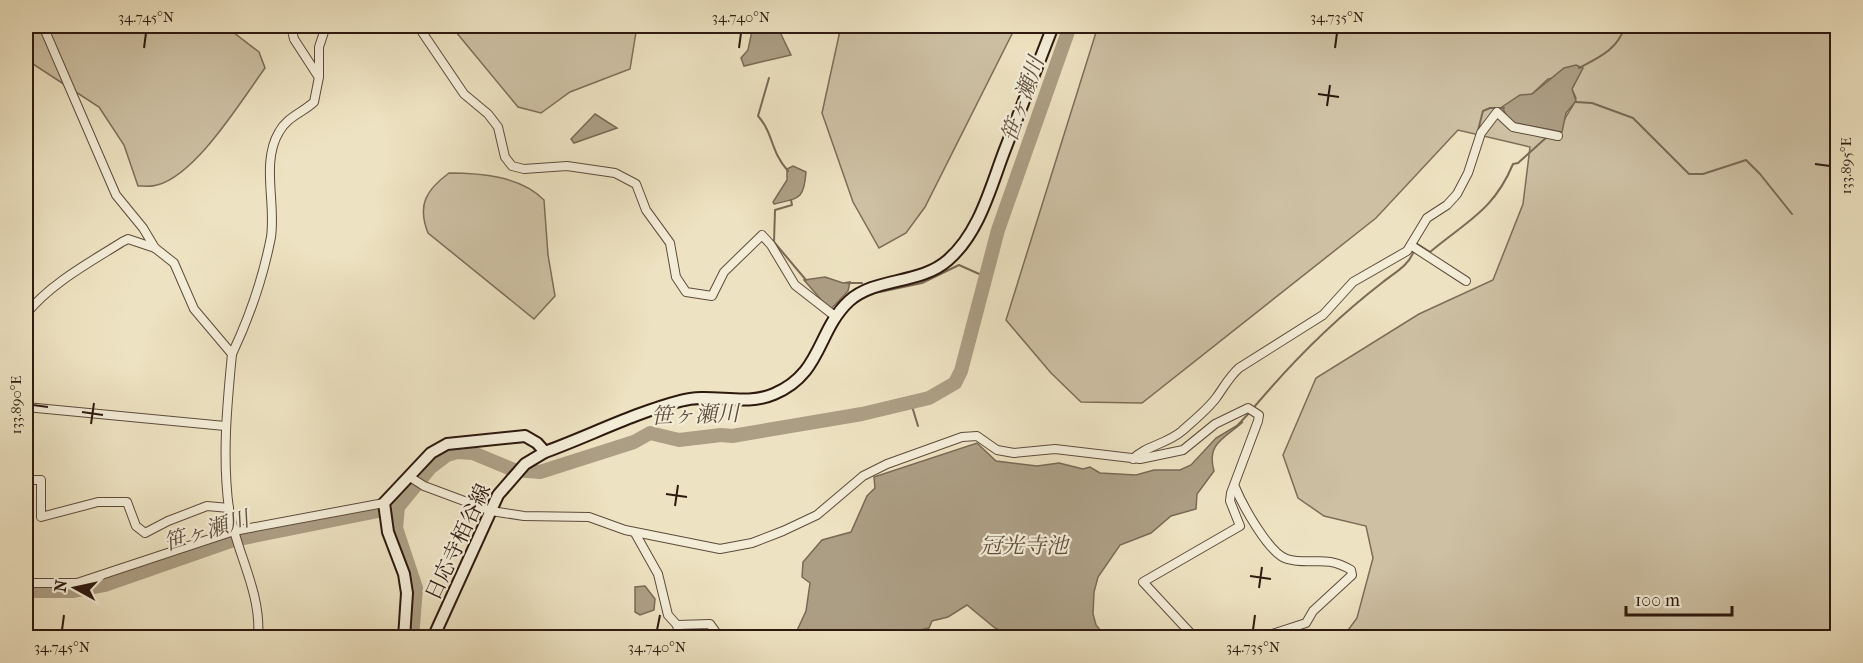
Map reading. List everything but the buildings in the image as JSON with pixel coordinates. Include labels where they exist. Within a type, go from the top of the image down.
[{"type":"main road","name":"日応寺栢谷線","points":[[433,638],[491,512],[510,479],[525,464],[545,452],[681,400],[707,397],[755,400],[782,391],[807,372],[836,317],[850,300],[867,290],[921,277],[949,260],[975,226],[1053,26]]},
{"type":"main road","points":[[404,638],[407,593],[404,574],[388,532],[385,508],[439,448],[464,440],[525,436],[537,443],[545,452]]},
{"type":"street","points":[[43,26],[108,181],[155,248],[174,263],[194,309],[232,354]]},
{"type":"street","points":[[291,26],[294,39],[319,77]]},
{"type":"street","points":[[258,638],[255,593],[238,544],[229,508],[225,426],[232,354],[253,309],[270,237],[273,148],[278,133],[288,120],[314,102],[319,77],[319,47],[326,26]]},
{"type":"street","points":[[418,26],[464,94],[488,114],[498,127],[505,158],[512,166],[524,169],[567,166],[605,171],[615,173],[636,184],[646,210],[670,243],[676,278],[686,292],[712,296],[724,272],[762,235],[795,285],[836,317]]},
{"type":"street","points":[[1133,459],[1137,454],[1163,445],[1181,432],[1212,403],[1229,376],[1323,315],[1353,282],[1414,243],[1427,218],[1448,205],[1457,194],[1468,173],[1481,133],[1497,112],[1513,128],[1558,136]]},
{"type":"street","points":[[26,314],[36,302],[72,274],[122,242],[128,239],[155,248]]},
{"type":"street","points":[[1414,243],[1466,281]]},
{"type":"street","points":[[26,407],[225,426]]},
{"type":"street","points":[[412,478],[424,486],[491,512],[524,516],[590,517],[635,533],[720,549],[752,543],[818,515],[863,476],[887,464],[971,435],[982,438],[997,450],[1014,453],[1055,449],[1133,459],[1183,450],[1215,424],[1248,408],[1259,415],[1230,501],[1239,521],[1237,529],[1143,582],[1195,638]]},
{"type":"street","points":[[26,480],[41,480],[41,517],[98,502],[127,502],[136,526],[146,533],[168,521],[207,506],[229,508]]},
{"type":"street","points":[[1235,487],[1244,507],[1278,555],[1288,559],[1331,561],[1351,570],[1352,575],[1313,611],[1306,623],[1260,638]]},
{"type":"street","points":[[26,583],[77,583],[235,532],[385,508]]},
{"type":"street","points":[[635,533],[658,574],[668,615],[677,625],[681,638]]},
{"type":"street","points":[[677,625],[710,624],[720,638]]},
{"type":"shaded area","points":[[29,26],[225,26],[259,52],[265,68],[217,135],[187,167],[157,185],[138,186],[124,145],[99,107],[33,64]]},
{"type":"shaded area","points":[[451,26],[637,26],[630,69],[570,92],[541,113],[518,107]]},
{"type":"shaded area","points":[[841,26],[1016,26],[925,207],[906,233],[879,248],[853,202],[822,113]]},
{"type":"shaded area","points":[[1098,26],[1837,26],[1837,637],[1343,637],[1357,618],[1373,558],[1366,526],[1324,516],[1298,498],[1283,455],[1316,378],[1419,314],[1493,280],[1523,204],[1530,147],[1458,130],[1376,218],[1142,403],[1081,402],[1051,373],[1006,320]],"holes":[[[1579,74],[1572,89],[1576,98],[1563,122],[1560,133],[1509,120],[1505,106],[1532,94],[1548,79]]]},
{"type":"shaded area","points":[[449,173],[487,175],[512,181],[535,192],[544,200],[548,255],[555,296],[534,319],[428,233],[423,214],[426,199],[434,186]]},
{"type":"water","points":[[753,26],[777,26],[791,55],[744,66],[741,58],[748,50]]},
{"type":"water","points":[[1576,65],[1583,68],[1572,89],[1576,101],[1566,113],[1562,132],[1509,120],[1502,107],[1520,95],[1532,94],[1564,68]]},
{"type":"water","points":[[595,114],[617,128],[574,143],[571,139]]},
{"type":"water","points":[[793,166],[806,172],[802,193],[795,199],[774,204],[773,202],[787,180],[787,169]]},
{"type":"water","points":[[825,277],[843,283],[850,282],[848,291],[830,310],[804,280]]},
{"type":"water","name":"冠光寺池","points":[[1243,422],[1215,447],[1212,462],[1214,471],[1197,494],[1196,509],[1171,516],[1151,533],[1120,545],[1098,577],[1094,592],[1093,614],[1096,625],[1104,635],[1113,634],[1123,637],[1016,637],[995,628],[967,605],[948,617],[932,621],[929,628],[916,631],[909,637],[794,637],[806,611],[810,583],[802,577],[803,562],[822,540],[851,532],[867,496],[875,488],[874,477],[977,443],[996,461],[1037,466],[1059,463],[1083,469],[1090,467],[1100,473],[1136,475],[1154,470],[1180,470],[1191,465],[1216,438]]},
{"type":"water","points":[[645,586],[655,599],[654,610],[640,615],[635,612],[635,587]]},
{"type":"waterway","name":"笹ヶ瀬川","points":[[26,591],[74,591],[105,585],[234,540],[398,507],[430,468],[447,455],[457,452],[473,453],[514,470],[540,472],[634,442],[650,433],[679,440],[721,435],[732,436],[862,414],[929,398],[955,383],[961,371],[998,230],[1070,26]]},
{"type":"waterway","points":[[1579,68],[1601,56],[1613,46],[1625,26]]},
{"type":"waterway","points":[[769,78],[758,116],[767,129],[782,164],[788,171]]},
{"type":"waterway","points":[[1575,102],[1592,103],[1633,118],[1689,174],[1703,174],[1746,160],[1792,214]]},
{"type":"waterway","points":[[1476,138],[1483,111],[1490,108],[1504,108]]},
{"type":"waterway","points":[[1416,243],[1430,252],[1468,223],[1497,193],[1513,164],[1518,163],[1548,136]]},
{"type":"waterway","points":[[791,200],[792,205],[775,210],[774,242],[806,280]]},
{"type":"waterway","points":[[1255,406],[1315,341],[1365,296],[1401,268],[1409,260],[1414,250]]},
{"type":"waterway","points":[[875,293],[922,283],[959,265],[986,277]]},
{"type":"waterway","points":[[847,283],[862,283]]},
{"type":"waterway","points":[[911,403],[918,426]]},
{"type":"waterway","points":[[1236,427],[1250,412]]},
{"type":"waterway","points":[[398,507],[396,528],[416,588],[412,638]]}]
